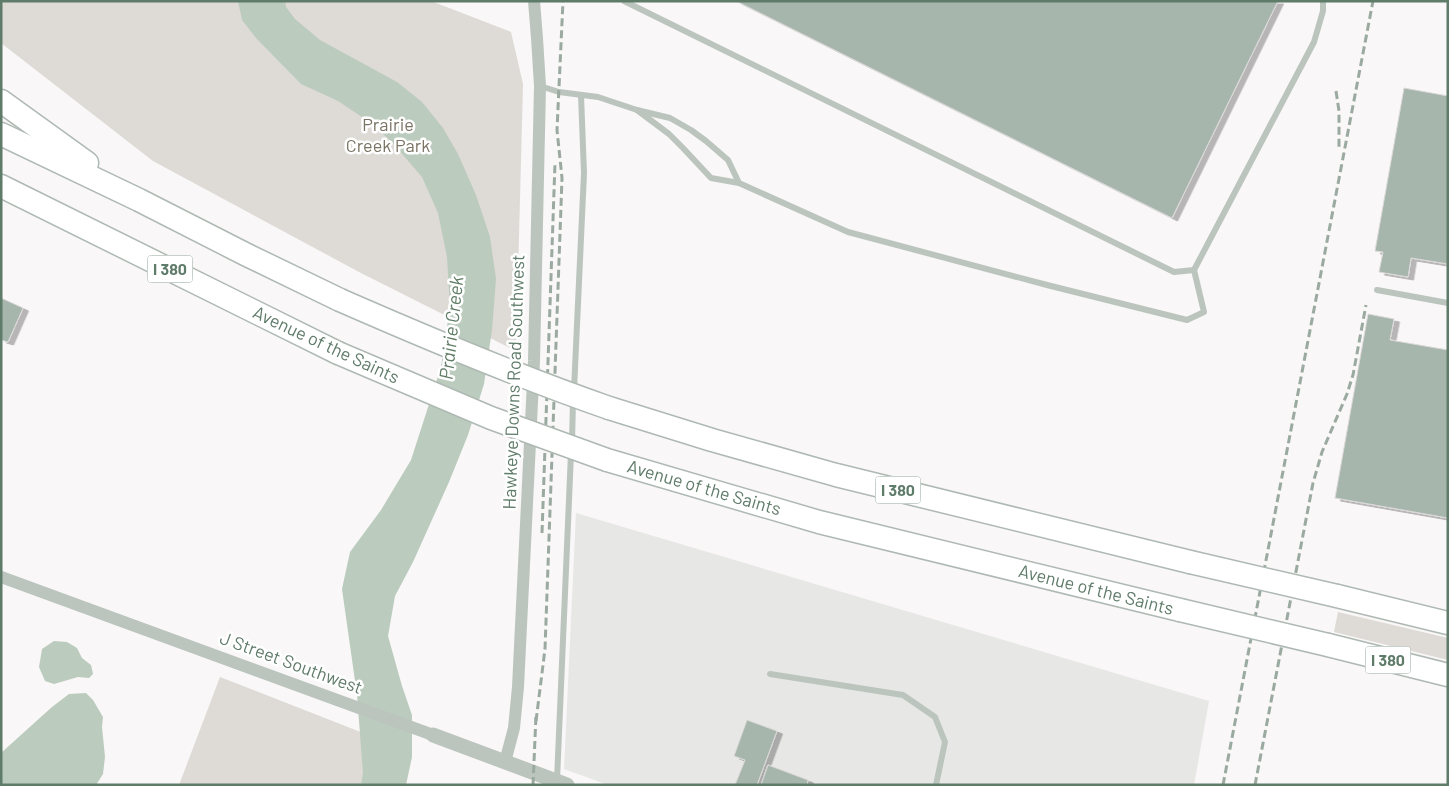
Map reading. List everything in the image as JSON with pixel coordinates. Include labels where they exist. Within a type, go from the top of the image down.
[{"type":"highway","points":[[1,101],[139,200]]},
{"type":"highway","name":"I 380","points":[[1,134],[340,300],[508,371],[609,408],[712,440],[836,475],[1448,623]]},
{"type":"highway","name":"Avenue of the Saints","points":[[1,186],[338,353],[491,418],[607,460],[820,522],[1448,675]]},
{"type":"highway","points":[[1396,610],[1448,617]]},
{"type":"highway","points":[[1338,648],[1448,689]]},
{"type":"street","name":"Hawkeye Downs Road Southwest","points":[[505,762],[514,728],[518,687],[534,361],[540,86],[534,1]]},
{"type":"street","name":"J Street Southwest","points":[[1,577],[562,783]]},
{"type":"lane","points":[[624,1],[1174,272],[1194,270]]},
{"type":"lane","points":[[637,110],[669,134],[711,178],[739,183],[848,232],[1056,288],[1187,320],[1204,312],[1194,270],[1314,42],[1323,11],[1323,1]]},
{"type":"lane","points":[[540,86],[560,92],[598,97],[637,110],[670,118],[706,141],[728,160],[739,183]]},
{"type":"lane","points":[[562,783],[584,173],[581,95]]},
{"type":"lane","points":[[1377,290],[1448,303]]},
{"type":"lane","points":[[770,674],[903,695],[935,717],[944,742],[936,785]]},
{"type":"shaded area","points":[[576,513],[1209,701],[1194,785],[608,785],[564,769]]},
{"type":"green space","name":"Prairie Creek Park","points":[[1,1],[431,1],[511,32],[523,84],[516,351],[359,272],[153,161],[1,43]]},
{"type":"green space","points":[[1338,612],[1448,638],[1448,660],[1334,632]]},
{"type":"green space","points":[[220,677],[404,749],[400,785],[179,785]]},
{"type":"water","name":"Prairie Creek","points":[[238,1],[285,1],[286,7],[295,19],[320,40],[397,82],[422,102],[443,128],[458,154],[476,195],[490,237],[496,279],[492,330],[484,384],[468,435],[449,482],[413,562],[395,596],[388,636],[412,715],[412,757],[406,785],[361,785],[363,773],[357,695],[342,589],[350,552],[381,510],[411,460],[441,367],[450,307],[447,257],[438,213],[422,177],[391,141],[368,121],[338,101],[301,84],[256,38],[242,20]]},
{"type":"water","points":[[54,641],[67,642],[77,648],[82,658],[91,665],[93,674],[89,678],[78,677],[54,684],[45,681],[39,667],[42,649]]},
{"type":"water","points":[[86,693],[93,700],[103,717],[105,757],[103,774],[96,785],[1,785],[1,753],[69,694]]},
{"type":"building","points":[[736,1],[1278,1],[1172,218]]},
{"type":"building","points":[[1404,88],[1448,96],[1448,264],[1411,258],[1408,277],[1379,272],[1383,252],[1375,251]]},
{"type":"building","points":[[1,298],[23,308],[8,342],[1,340]]},
{"type":"building","points":[[1368,314],[1394,319],[1390,340],[1448,350],[1448,518],[1335,498]]},
{"type":"building","points":[[747,720],[777,731],[757,785],[735,785],[745,760],[734,756]]},
{"type":"building","points":[[768,765],[808,780],[807,785],[761,785]]},
{"type":"railway","points":[[536,721],[545,649],[562,178],[557,130],[563,1]]},
{"type":"railway","points":[[1223,785],[1373,1]]},
{"type":"railway","points":[[1336,91],[1339,111],[1339,149]]},
{"type":"railway","points":[[542,533],[555,163]]},
{"type":"railway","points":[[1255,785],[1313,483],[1322,452],[1347,394],[1353,375],[1366,305]]},
{"type":"railway","points":[[533,785],[536,715]]}]
